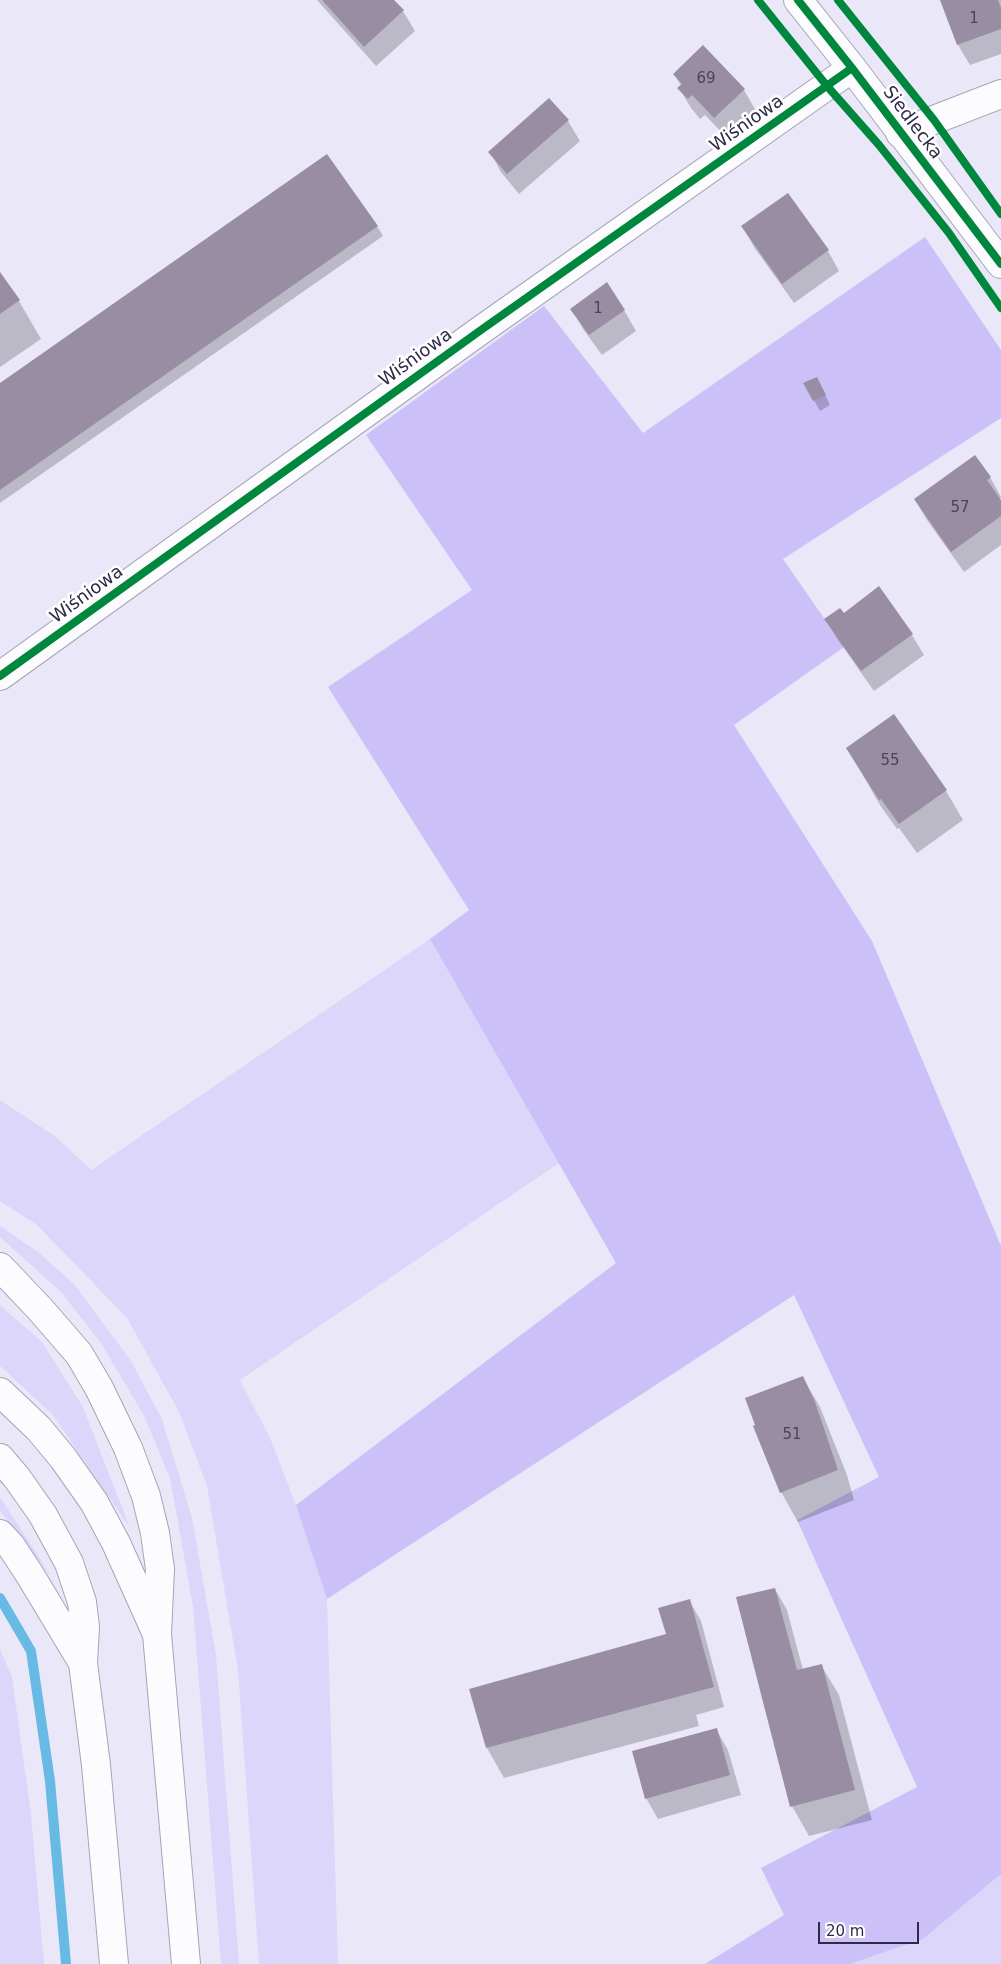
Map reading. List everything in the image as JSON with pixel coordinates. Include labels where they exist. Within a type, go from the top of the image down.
[{"type":"main road","name":"Siedlecka","points":[[798,0],[1001,264]]},
{"type":"main road","name":"Wiśniowa","points":[[0,676],[481,330],[852,68]]},
{"type":"main road","points":[[900,133],[1001,94]]},
{"type":"main road","points":[[0,1267],[79,1354],[99,1388],[128,1448],[146,1496],[155,1533],[160,1569],[157,1634],[186,1964]]},
{"type":"main road","points":[[0,1392],[39,1429],[63,1458],[94,1502],[116,1543],[157,1634]]},
{"type":"main road","points":[[0,1458],[17,1478],[43,1515],[69,1563],[82,1602],[85,1626],[83,1663],[96,1765],[114,1964]]},
{"type":"main road","points":[[0,1534],[11,1546],[30,1575],[83,1663]]},
{"type":"shaded area","points":[[925,237],[1001,350],[1001,418],[783,559],[844,647],[734,725],[872,941],[1001,1246],[1001,1874],[923,1939],[850,1964],[705,1964],[784,1915],[761,1868],[917,1787],[797,1520],[879,1477],[794,1295],[327,1599],[296,1505],[616,1263],[430,939],[469,910],[328,687],[472,590],[366,435],[544,306],[643,433]]},
{"type":"shaded area","points":[[430,939],[559,1163],[240,1380],[270,1438],[296,1505],[327,1599],[338,1964],[259,1964],[238,1670],[207,1486],[179,1412],[127,1318],[37,1225],[0,1201],[0,1100],[55,1136],[91,1170]]},
{"type":"shaded area","points":[[0,1226],[37,1251],[74,1284],[131,1361],[162,1419],[192,1518],[216,1655],[239,1964],[221,1964],[193,1606],[170,1478],[144,1416],[101,1343],[60,1291],[0,1237]]},
{"type":"shaded area","points":[[0,1305],[42,1342],[83,1407],[130,1528],[53,1415],[0,1366]]},
{"type":"shaded area","points":[[0,1497],[52,1577],[0,1511]]},
{"type":"shaded area","points":[[0,1649],[12,1677],[31,1814],[44,1964],[0,1964]]},
{"type":"shaded area","points":[[1001,1874],[1001,1964],[850,1964],[923,1939]]},
{"type":"building","points":[[322,0],[394,0],[404,10],[364,47]]},
{"type":"building","points":[[940,0],[998,0],[1001,8],[1001,29],[957,45]]},
{"type":"building","points":[[703,45],[745,89],[714,118],[692,95],[688,99],[677,88],[682,84],[673,74]]},
{"type":"building","points":[[549,98],[569,120],[507,174],[488,152]]},
{"type":"building","points":[[327,154],[378,226],[0,490],[0,383]]},
{"type":"building","points":[[788,193],[829,250],[782,284],[741,226]]},
{"type":"building","points":[[0,272],[20,300],[0,314]]},
{"type":"building","points":[[607,282],[625,310],[589,335],[570,309]]},
{"type":"building","points":[[817,377],[826,395],[813,401],[803,383]]},
{"type":"building","points":[[975,455],[991,477],[987,480],[1001,500],[1001,516],[951,552],[914,499]]},
{"type":"building","points":[[879,586],[913,634],[861,671],[824,619],[840,608],[844,613]]},
{"type":"building","points":[[894,714],[947,790],[899,824],[881,799],[879,800],[846,748]]},
{"type":"building","points":[[803,1376],[815,1402],[838,1470],[780,1493],[753,1426],[755,1425],[745,1398]]},
{"type":"building","points":[[775,1588],[797,1670],[822,1664],[855,1790],[790,1807],[736,1597]]},
{"type":"building","points":[[690,1599],[714,1687],[486,1748],[469,1689],[666,1634],[658,1608]]},
{"type":"building","points":[[717,1728],[730,1775],[645,1799],[632,1751]]},
{"type":"waterway","points":[[0,1598],[31,1651],[50,1781],[66,1964]]},
{"type":"cycle path","points":[[758,0],[827,86],[879,145],[949,233],[1001,308]]},
{"type":"cycle path","points":[[798,0],[1001,264]]},
{"type":"cycle path","points":[[838,0],[934,120],[1001,214]]},
{"type":"cycle path","points":[[0,676],[481,330],[852,68]]}]
